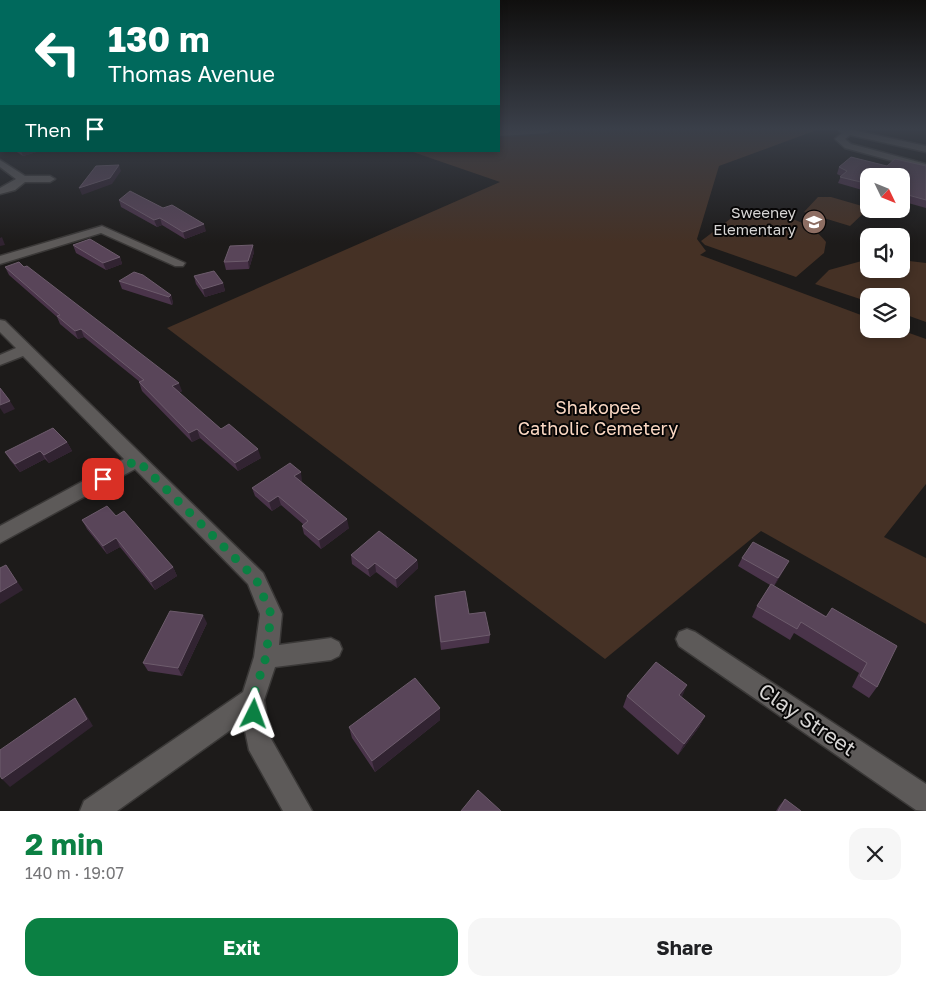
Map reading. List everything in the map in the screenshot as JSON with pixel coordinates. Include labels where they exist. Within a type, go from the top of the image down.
[{"type":"street","points":[[7,168],[23,179],[50,179]]},
{"type":"street","points":[[0,191],[11,188],[23,179]]},
{"type":"street","points":[[0,260],[102,229],[178,263]]},
{"type":"street","points":[[0,324],[256,579],[271,614],[266,657],[252,700],[258,741],[298,811]]},
{"type":"street","points":[[0,360],[24,350]]},
{"type":"street","points":[[0,535],[137,460]]},
{"type":"street","name":"Clay Street","points":[[687,639],[926,800]]},
{"type":"street","points":[[266,657],[331,649]]},
{"type":"street","points":[[94,811],[252,700]]},
{"type":"green space","name":"Shakopee Catholic Cemetery","points":[[459,168],[718,168],[697,239],[706,251],[700,255],[860,315],[860,338],[910,338],[910,333],[926,339],[926,484],[884,537],[926,558],[926,624],[761,531],[605,659],[167,328],[500,182]]},
{"type":"green space","points":[[818,197],[831,197],[860,205],[860,217],[850,226],[804,212]]},
{"type":"green space","points":[[742,210],[788,218],[809,227],[826,242],[824,253],[796,277],[705,245],[701,241]]},
{"type":"green space","points":[[860,261],[860,278],[910,278],[910,261],[926,263],[926,322],[910,316],[910,288],[860,288],[860,299],[815,284],[829,270]]},
{"type":"building","points":[[95,168],[117,168],[110,178],[79,188]]},
{"type":"building","points":[[841,168],[926,168],[926,200],[910,196],[910,168],[860,168],[860,182],[840,177],[847,171]]},
{"type":"building","points":[[130,191],[163,208],[172,205],[204,224],[183,232],[160,218],[154,220],[119,200]]},
{"type":"building","points":[[90,239],[120,257],[103,263],[73,245]]},
{"type":"building","points":[[253,245],[248,261],[224,262],[230,246]]},
{"type":"building","points":[[19,262],[24,267],[27,266],[179,383],[172,386],[221,429],[229,424],[258,449],[235,463],[197,429],[189,433],[139,382],[144,380],[81,329],[75,331],[57,316],[60,315],[5,267]]},
{"type":"building","points":[[214,271],[223,283],[203,289],[194,276]]},
{"type":"building","points":[[134,272],[143,275],[171,295],[169,297],[119,281]]},
{"type":"building","points":[[0,388],[10,401],[0,405]]},
{"type":"building","points":[[53,428],[67,442],[44,455],[40,451],[15,464],[5,452]]},
{"type":"building","points":[[290,463],[301,472],[294,476],[347,519],[319,540],[302,526],[308,521],[278,496],[269,502],[252,488]]},
{"type":"building","points":[[107,506],[116,516],[124,511],[173,567],[151,582],[116,538],[103,546],[82,520]]},
{"type":"building","points":[[379,531],[417,560],[396,579],[375,563],[368,569],[351,555]]},
{"type":"building","points":[[753,542],[789,561],[778,578],[742,558]]},
{"type":"building","points":[[6,565],[17,582],[0,592],[0,568]]},
{"type":"building","points":[[771,584],[826,617],[832,608],[897,646],[877,687],[860,676],[867,663],[801,622],[797,629],[757,606]]},
{"type":"building","points":[[465,591],[469,614],[485,612],[490,635],[441,642],[435,596]]},
{"type":"building","points":[[170,611],[203,615],[178,668],[143,663]]},
{"type":"building","points":[[656,662],[687,685],[679,695],[705,716],[684,744],[627,696]]},
{"type":"building","points":[[415,678],[440,708],[372,761],[349,727]]},
{"type":"building","points":[[75,698],[87,719],[2,779],[0,776],[0,750]]},
{"type":"building","points":[[478,790],[501,811],[461,811]]},
{"type":"building","points":[[785,799],[801,811],[778,811]]},
{"type":"place","name":"Sweeney Elementary","points":[[814,222]]},
{"type":"route","points":[[103,479],[137,460],[256,579],[271,614],[266,657],[252,700],[254,714]]}]
